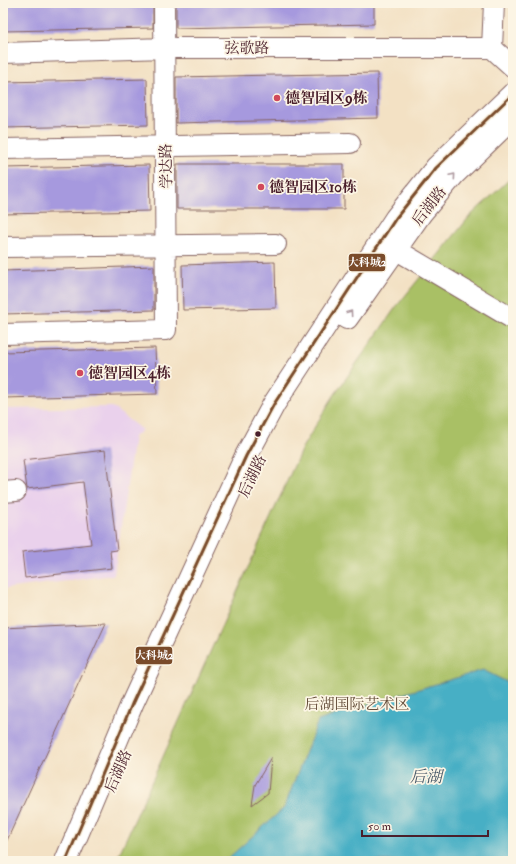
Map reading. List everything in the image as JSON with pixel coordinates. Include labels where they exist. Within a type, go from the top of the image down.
[{"type":"main road","name":"后湖路","points":[[66,861],[135,697],[246,456],[274,404],[396,218],[436,168],[513,94]]},
{"type":"main road","name":"后湖路","points":[[78,861],[227,528],[270,438],[329,343],[421,213],[455,173],[513,117]]},
{"type":"street","name":"学达路","points":[[3,334],[166,330],[164,3]]},
{"type":"street","points":[[494,3],[492,48],[513,67]]},
{"type":"street","name":"弦歌路","points":[[3,53],[164,48],[492,48]]},
{"type":"street","points":[[3,149],[350,143]]},
{"type":"street","points":[[3,247],[166,244],[276,244]]},
{"type":"street","points":[[395,249],[513,319]]},
{"type":"shaded area","points":[[112,407],[142,430],[134,437],[114,575],[3,589],[3,409]]},
{"type":"green space","name":"后湖国际艺术区","points":[[513,176],[513,861],[116,861],[302,448],[333,397],[396,307],[470,216]]},
{"type":"water","name":"后湖","points":[[483,670],[513,685],[513,861],[225,861],[284,808],[318,721],[352,709]]},
{"type":"building","points":[[3,3],[153,3],[153,28],[3,31]]},
{"type":"building","points":[[176,3],[374,3],[374,24],[176,28]]},
{"type":"building","name":"德智园区9栋","points":[[377,73],[378,118],[176,123],[176,77]]},
{"type":"building","points":[[147,79],[148,125],[3,128],[3,82]]},
{"type":"building","name":"德智园区10栋","points":[[177,164],[344,164],[344,209],[177,209]]},
{"type":"building","points":[[149,165],[150,211],[3,214],[3,168]]},
{"type":"building","points":[[275,262],[276,308],[183,310],[182,265]]},
{"type":"building","points":[[154,266],[154,310],[3,314],[3,271]]},
{"type":"building","name":"徳智园区4栋","points":[[155,348],[157,394],[3,398],[3,352]]},
{"type":"building","points":[[105,450],[117,550],[110,551],[112,568],[25,578],[22,552],[91,544],[83,482],[27,489],[23,460]]},
{"type":"building","points":[[106,623],[3,849],[3,628]]},
{"type":"building","points":[[271,758],[268,793],[252,805],[255,785]]},
{"type":"transit line","name":"大科城2","points":[[66,861],[132,704],[246,456],[274,404],[396,218],[436,168],[513,94]]},
{"type":"place","name":"德智园区9栋","points":[[277,98]]},
{"type":"place","name":"德智园区10栋","points":[[261,187]]},
{"type":"place","name":"徳智园区4栋","points":[[80,373]]}]
